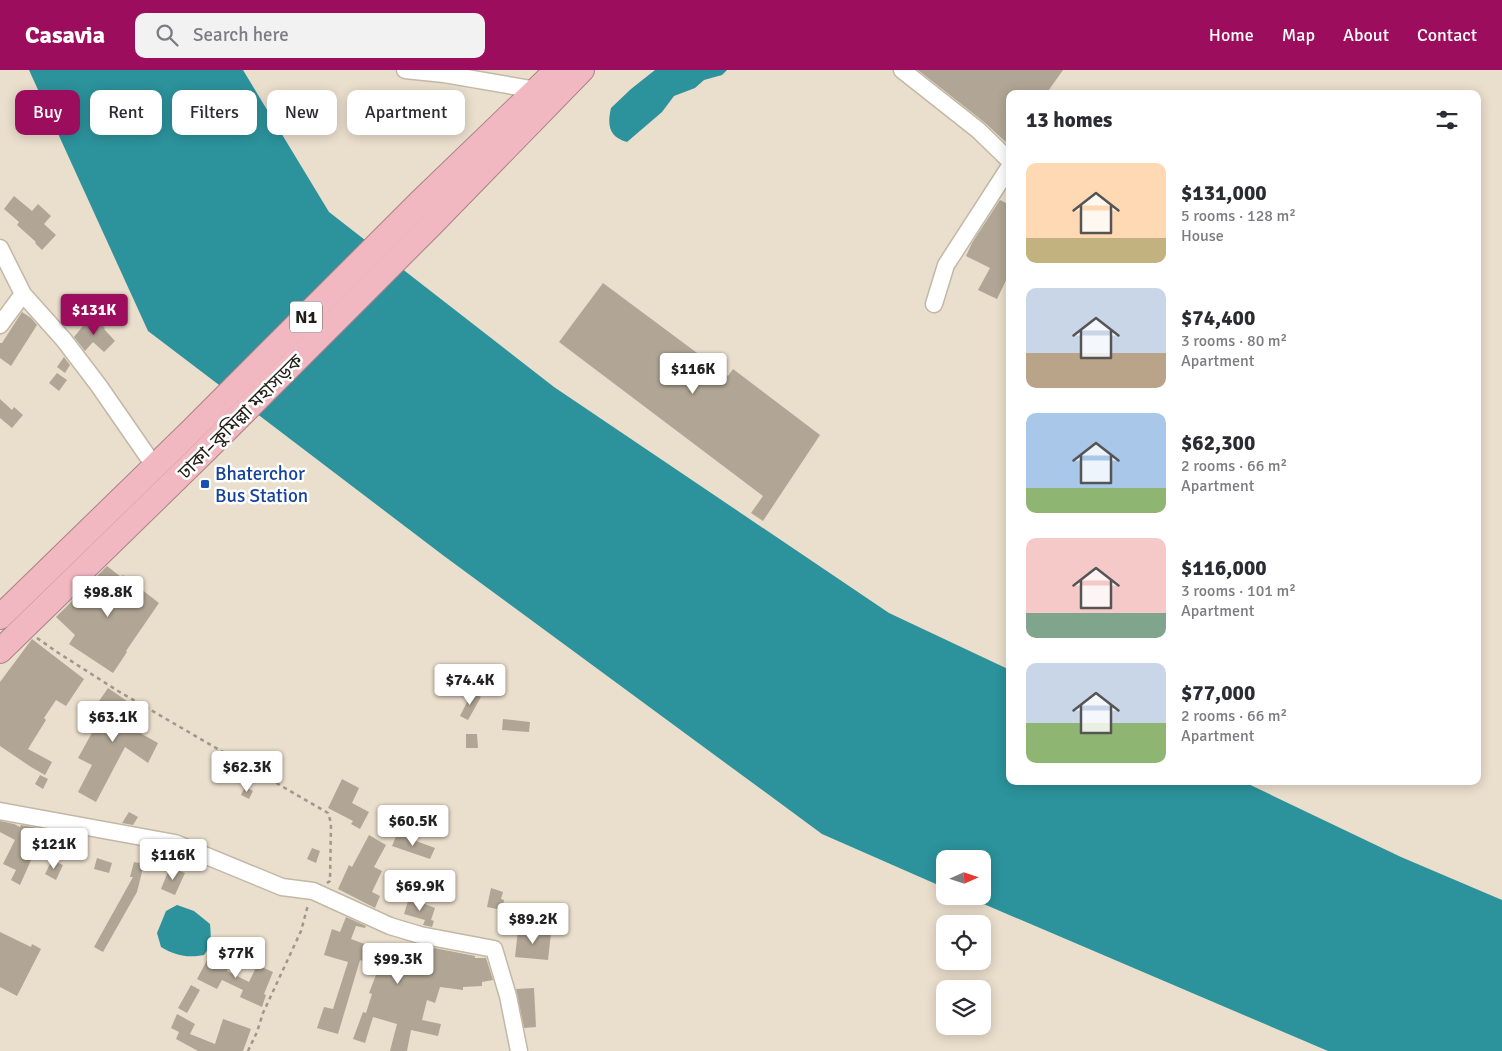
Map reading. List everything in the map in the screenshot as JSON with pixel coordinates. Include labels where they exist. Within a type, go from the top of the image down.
[{"type":"highway","name":"ঢাকা–কুমিল্লা মহাসড়ক","points":[[3,609],[154,467],[420,202],[557,70]]},
{"type":"highway","name":"ঢাকা–কুমিল্লা মহাসড়ক","points":[[0,651],[204,452],[582,70]]},
{"type":"street","points":[[405,70],[444,74],[536,90]]},
{"type":"street","points":[[902,70],[978,130],[1006,157]]},
{"type":"street","points":[[934,304],[946,265],[1006,172]]},
{"type":"street","points":[[0,248],[23,294],[64,340],[99,386],[154,467]]},
{"type":"street","points":[[0,325],[23,294]]},
{"type":"street","points":[[0,811],[175,843],[282,886],[313,891],[390,926],[420,935],[494,949],[508,996],[519,1051]]},
{"type":"path","points":[[24,628],[57,652],[118,691],[328,813],[331,823],[330,881],[313,891],[301,931],[263,1012],[257,1032],[248,1051]]},
{"type":"water","points":[[29,70],[243,70],[255,90],[172,90],[172,135],[257,135],[257,93],[267,110],[267,135],[282,135],[329,212],[554,387],[889,613],[1006,668],[1006,785],[1250,785],[1401,857],[1502,900],[1502,1051],[1328,1051],[986,905],[991,905],[991,850],[936,850],[936,884],[822,834],[444,556],[148,331],[59,135],[80,135],[80,90],[38,90]]},
{"type":"water","points":[[655,70],[727,70],[722,75],[704,80],[695,88],[674,96],[662,112],[627,142],[621,140],[613,134],[611,129],[609,120],[611,108]]},
{"type":"water","points":[[177,905],[194,911],[210,924],[210,944],[204,955],[182,956],[161,947],[157,933],[166,911]]},
{"type":"building","points":[[918,70],[1063,70],[1049,90],[1006,90],[1006,142],[984,122]]},
{"type":"building","points":[[14,196],[32,211],[38,204],[51,216],[44,224],[56,235],[42,250],[17,225],[19,222],[4,209]]},
{"type":"building","points":[[1000,200],[1006,203],[1006,280],[997,299],[978,290],[990,268],[966,256],[972,243]]},
{"type":"building","points":[[603,283],[728,376],[733,369],[820,435],[763,521],[751,513],[763,496],[559,342]]},
{"type":"building","points":[[22,312],[37,325],[11,366],[0,358],[0,343],[2,343]]},
{"type":"building","points":[[91,316],[105,328],[115,341],[104,352],[93,342],[85,351],[74,337]]},
{"type":"building","points":[[64,357],[70,365],[65,373],[57,367]]},
{"type":"building","points":[[57,373],[67,380],[59,391],[49,383]]},
{"type":"building","points":[[0,399],[12,410],[14,407],[23,415],[12,428],[0,418]]},
{"type":"building","points":[[107,566],[121,577],[123,575],[159,603],[113,673],[69,644],[75,635],[56,617]]},
{"type":"building","points":[[32,639],[84,679],[66,706],[56,700],[28,749],[52,762],[45,775],[0,746],[0,682]]},
{"type":"building","points":[[108,688],[127,701],[124,706],[148,722],[140,733],[158,743],[148,763],[125,747],[96,802],[78,792],[92,765],[78,758],[103,713],[95,707]]},
{"type":"building","points":[[472,692],[481,697],[468,720],[460,716]]},
{"type":"building","points":[[503,719],[530,722],[529,732],[502,730]]},
{"type":"building","points":[[466,734],[477,734],[478,748],[466,748]]},
{"type":"building","points":[[40,775],[48,779],[43,789],[35,784]]},
{"type":"building","points":[[342,779],[359,788],[352,803],[369,812],[360,829],[351,824],[353,821],[328,808]]},
{"type":"building","points":[[245,787],[253,791],[249,799],[241,795]]},
{"type":"building","points":[[129,812],[138,817],[133,825],[122,823]]},
{"type":"building","points":[[0,821],[20,827],[21,825],[59,832],[51,847],[38,840],[20,885],[11,880],[16,870],[3,864],[15,840],[0,832]]},
{"type":"building","points":[[397,834],[435,848],[430,859],[392,846]]},
{"type":"building","points":[[369,835],[386,845],[374,867],[382,871],[372,892],[380,896],[375,908],[338,889],[349,865],[352,867]]},
{"type":"building","points":[[312,848],[320,851],[316,863],[307,859]]},
{"type":"building","points":[[97,858],[112,863],[109,873],[94,869]]},
{"type":"building","points":[[52,860],[63,865],[56,880],[45,874]]},
{"type":"building","points":[[134,862],[144,864],[137,892],[103,952],[94,947],[133,877],[130,877]]},
{"type":"building","points":[[170,867],[185,873],[175,895],[161,889]]},
{"type":"building","points":[[491,888],[503,892],[501,899],[504,900],[502,910],[487,907]]},
{"type":"building","points":[[409,898],[435,908],[431,920],[434,921],[432,927],[423,925],[425,920],[404,914]]},
{"type":"building","points":[[346,917],[366,926],[365,928],[356,926],[351,939],[424,966],[429,947],[475,956],[475,958],[486,958],[493,980],[482,982],[482,986],[463,987],[463,990],[440,987],[435,1003],[427,1000],[422,1020],[441,1024],[438,1036],[411,1030],[407,1051],[390,1051],[397,1024],[373,1017],[365,1043],[353,1039],[363,1012],[366,1013],[372,994],[369,993],[379,967],[360,960],[338,1034],[317,1028],[324,1007],[333,1009],[348,962],[324,955],[332,929],[340,932]]},
{"type":"building","points":[[518,930],[551,933],[548,960],[515,957]]},
{"type":"building","points":[[0,932],[31,947],[32,944],[41,949],[17,996],[0,987]]},
{"type":"building","points":[[212,951],[231,961],[227,971],[249,982],[257,965],[273,972],[264,994],[266,995],[262,1007],[240,997],[243,990],[222,980],[217,989],[197,979]]},
{"type":"building","points":[[191,985],[200,990],[187,1013],[178,1008]]},
{"type":"building","points":[[534,988],[536,1027],[524,1028],[516,989]]},
{"type":"building","points":[[177,1014],[195,1024],[190,1034],[215,1044],[223,1019],[251,1029],[243,1051],[198,1051],[176,1039],[179,1032],[171,1028]]},
{"type":"place","name":"Bhaterchor Bus Station","points":[[205,484]]}]
